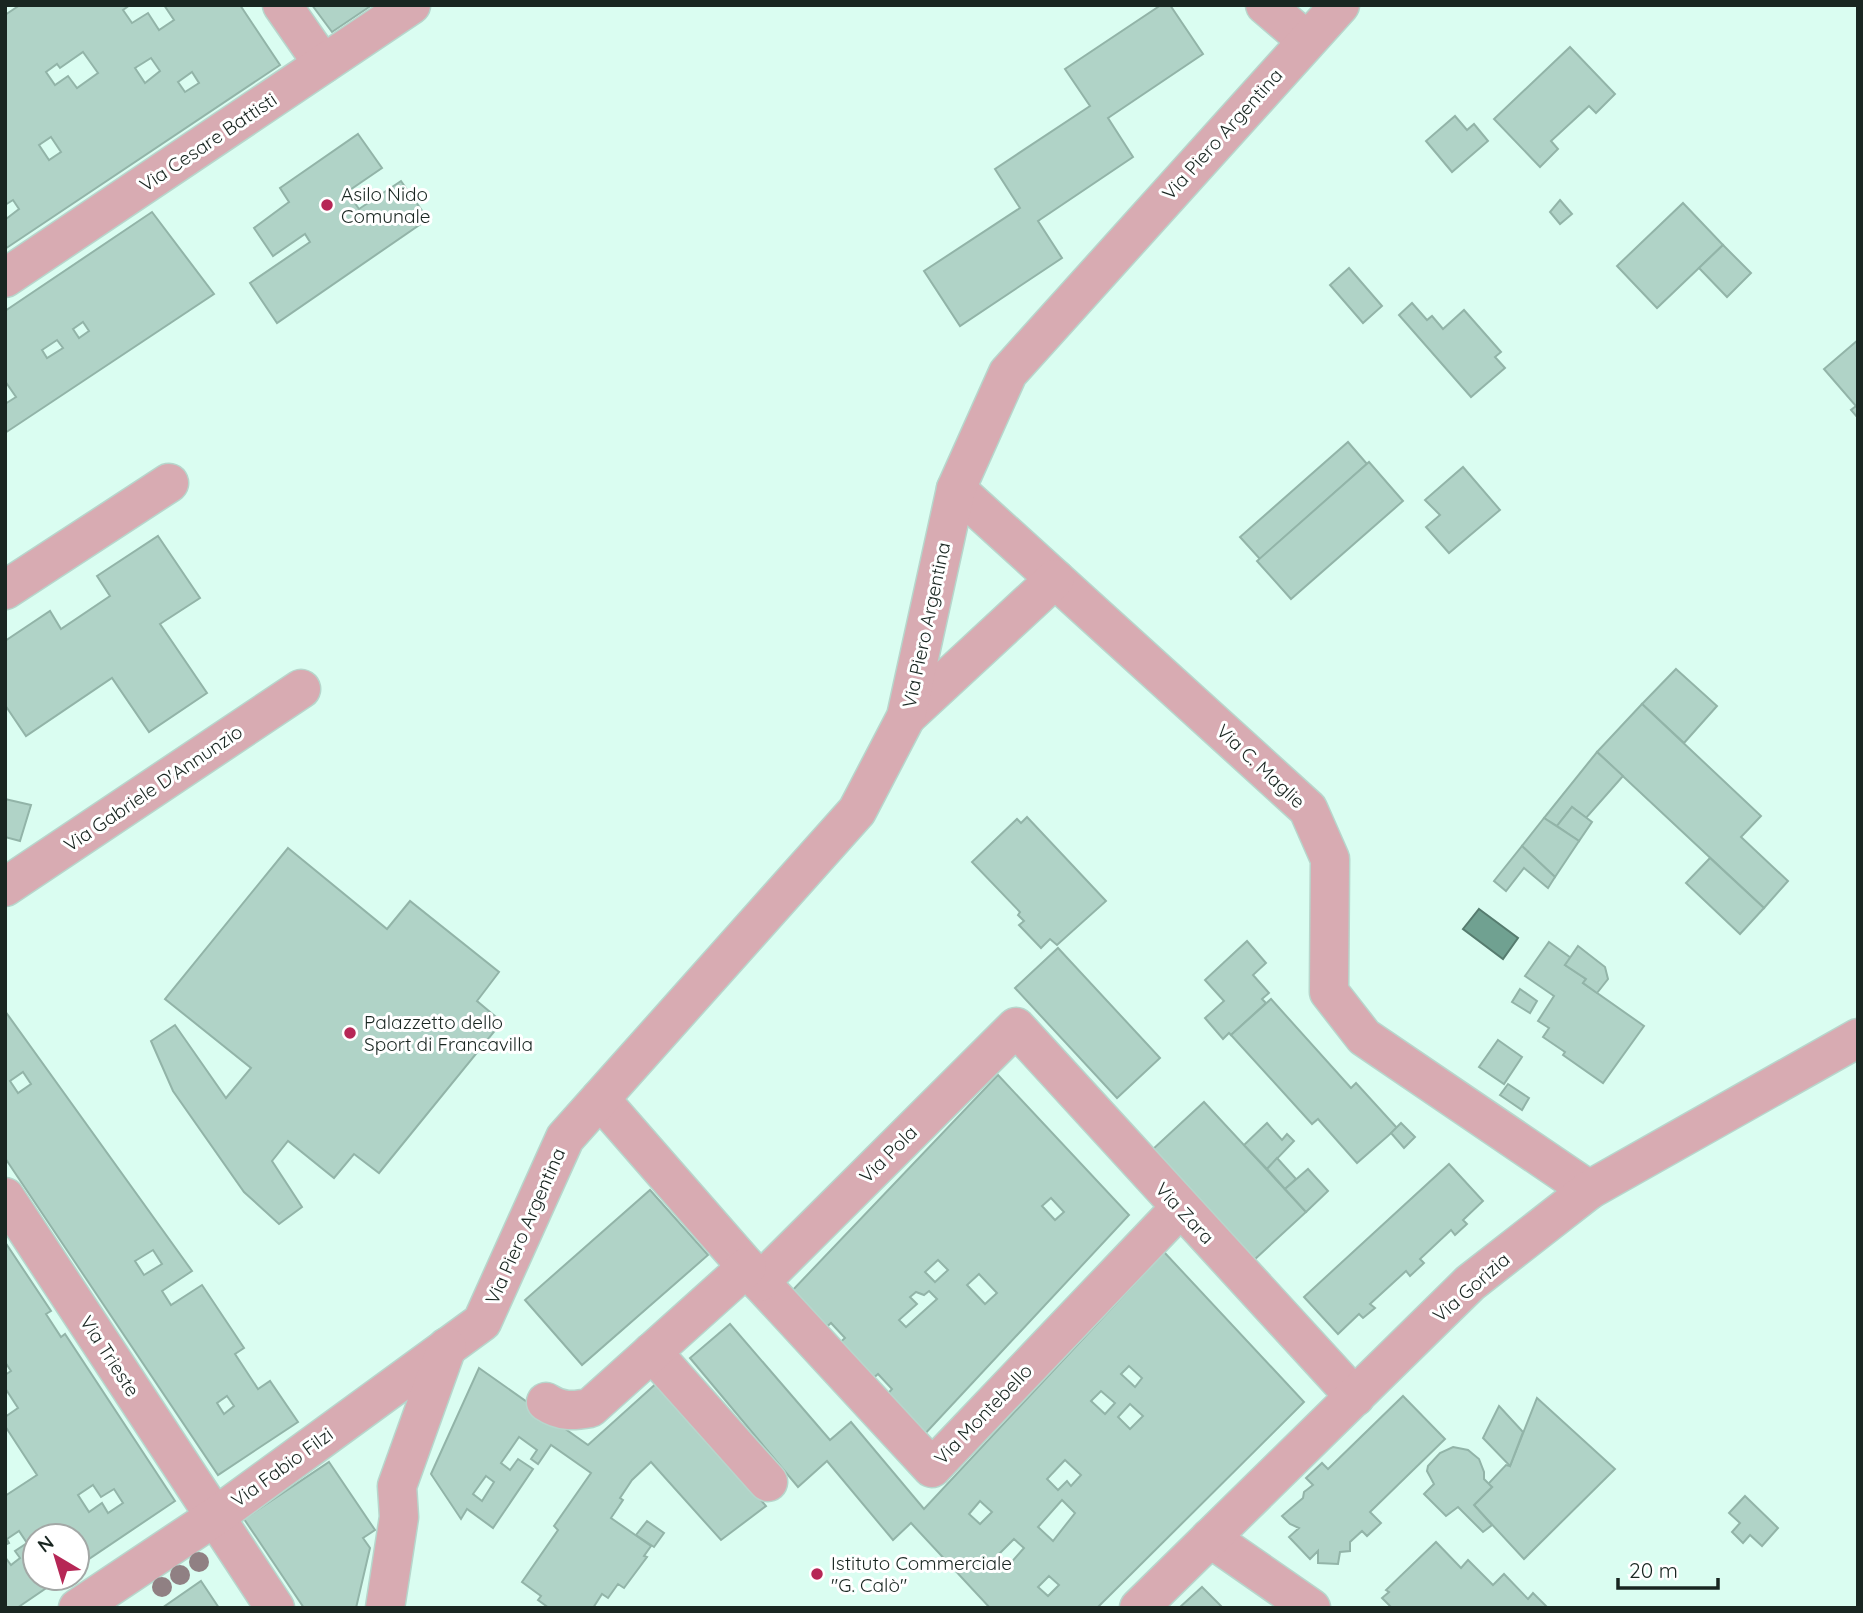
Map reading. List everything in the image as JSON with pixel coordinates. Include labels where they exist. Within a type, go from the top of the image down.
[{"type":"street","points":[[282,5],[323,64]]},
{"type":"street","name":"Via Cesare Battisti","points":[[5,278],[411,5]]},
{"type":"street","points":[[1265,5],[1307,40]]},
{"type":"street","name":"Via Piero Argentina","points":[[482,1322],[565,1138],[857,811],[906,717],[956,489],[1008,373],[1340,5]]},
{"type":"street","points":[[5,590],[169,483]]},
{"type":"street","name":"Via C. Maglie","points":[[956,489],[1308,809],[1330,859],[1329,992],[1364,1037],[1589,1190]]},
{"type":"street","points":[[906,717],[1055,579]]},
{"type":"street","name":"Via Gabriele D'Annunzio","points":[[5,887],[301,689]]},
{"type":"street","name":"Via Zara","points":[[1016,1027],[1355,1397]]},
{"type":"street","name":"Via Pola","points":[[546,1402],[562,1410],[590,1408],[652,1352],[753,1274],[1016,1027]]},
{"type":"street","name":"Via Gorizia","points":[[1139,1608],[1470,1283],[1589,1190],[1858,1038]]},
{"type":"street","points":[[600,1099],[753,1274]]},
{"type":"street","name":"Via Trieste","points":[[5,1197],[275,1608]]},
{"type":"street","name":"Via Montebello","points":[[753,1274],[932,1468],[1180,1208]]},
{"type":"street","name":"Via Fabio Filzi","points":[[78,1608],[216,1516],[482,1322]]},
{"type":"street","points":[[385,1608],[399,1517],[397,1486],[447,1347]]},
{"type":"street","points":[[652,1352],[768,1482]]},
{"type":"street","points":[[1210,1538],[1311,1608]]},
{"type":"shaded area","points":[[1479,909],[1518,938],[1503,959],[1463,929]]},
{"type":"building","points":[[20,5],[130,5],[123,10],[132,23],[148,13],[159,30],[174,20],[164,5],[240,5],[280,65],[5,249],[5,217],[6,219],[19,209],[13,200],[5,205],[5,15]],"holes":[[[83,52],[98,73],[77,88],[68,76],[55,85],[46,72],[57,64],[60,68]],[[151,58],[160,71],[145,83],[135,68]],[[192,72],[199,83],[185,92],[178,82]],[[51,137],[61,152],[49,160],[39,145]]]},
{"type":"building","points":[[312,5],[372,5],[332,32]]},
{"type":"building","points":[[1161,5],[1170,5],[1203,54],[1108,118],[1133,157],[1038,221],[1062,258],[960,326],[924,271],[1020,208],[995,169],[1090,106],[1065,69]]},
{"type":"building","points":[[1570,47],[1615,94],[1596,113],[1589,106],[1551,141],[1558,149],[1540,167],[1494,119]]},
{"type":"building","points":[[1455,116],[1467,130],[1474,124],[1488,141],[1452,172],[1426,141]]},
{"type":"building","points":[[358,134],[382,168],[347,192],[359,209],[401,181],[428,219],[277,323],[250,283],[310,242],[305,234],[273,256],[254,228],[289,202],[280,188]]},
{"type":"building","points":[[1560,200],[1572,214],[1560,224],[1550,212]]},
{"type":"building","points":[[1683,203],[1723,245],[1657,308],[1617,266]]},
{"type":"building","points":[[152,212],[214,294],[5,433],[5,404],[16,397],[5,381],[5,311]],"holes":[[[83,322],[89,331],[79,338],[73,329]],[[57,340],[63,348],[47,358],[42,350]]]},
{"type":"building","points":[[1723,245],[1751,273],[1727,297],[1699,268]]},
{"type":"building","points":[[1349,268],[1382,306],[1363,323],[1330,285]]},
{"type":"building","points":[[1412,303],[1427,320],[1432,316],[1443,329],[1464,310],[1501,352],[1495,357],[1505,368],[1471,397],[1399,315]]},
{"type":"building","points":[[1858,340],[1858,418],[1851,410],[1856,406],[1824,369]]},
{"type":"building","points":[[1348,442],[1367,464],[1260,559],[1240,537]]},
{"type":"building","points":[[1369,462],[1403,501],[1291,599],[1257,561]]},
{"type":"building","points":[[1463,467],[1500,510],[1449,553],[1426,527],[1440,515],[1425,500]]},
{"type":"building","points":[[158,536],[200,598],[160,624],[207,693],[149,732],[112,678],[26,736],[5,705],[5,641],[50,611],[61,629],[110,596],[97,576]]},
{"type":"building","points":[[1676,669],[1717,706],[1684,743],[1642,704]]},
{"type":"building","points":[[1642,704],[1761,816],[1741,837],[1788,881],[1764,908],[1597,752]]},
{"type":"building","points":[[1597,752],[1623,776],[1586,818],[1572,807],[1557,826],[1544,818]]},
{"type":"building","points":[[5,799],[31,805],[20,841],[5,837]]},
{"type":"building","points":[[1572,807],[1592,822],[1579,841],[1557,826]]},
{"type":"building","points":[[1027,817],[1106,901],[1057,945],[1050,939],[1041,948],[1019,925],[1024,921],[1018,915],[1020,912],[972,862],[1017,819],[1021,823]]},
{"type":"building","points":[[1544,818],[1579,841],[1555,877],[1522,846]]},
{"type":"building","points":[[1522,846],[1555,877],[1548,888],[1524,868],[1506,891],[1494,881]]},
{"type":"building","name":"Palazzetto dello Sport di Francavilla","points":[[288,848],[387,929],[410,901],[499,972],[477,1001],[502,1022],[379,1173],[354,1154],[334,1178],[288,1141],[272,1161],[302,1207],[279,1224],[244,1192],[173,1091],[151,1041],[175,1025],[226,1098],[251,1068],[165,999]]},
{"type":"building","points":[[1710,858],[1764,908],[1740,934],[1686,883]]},
{"type":"building","points":[[1247,941],[1266,963],[1253,975],[1269,993],[1262,999],[1266,1003],[1223,1039],[1205,1018],[1224,1001],[1205,980]]},
{"type":"building","points":[[1549,942],[1571,958],[1565,965],[1586,979],[1583,983],[1644,1026],[1603,1083],[1563,1055],[1565,1052],[1543,1037],[1549,1028],[1538,1021],[1554,996],[1525,976]]},
{"type":"building","points":[[1578,946],[1605,967],[1608,979],[1597,993],[1583,983],[1586,979],[1565,965]]},
{"type":"building","points":[[1058,948],[1160,1058],[1117,1098],[1015,988]]},
{"type":"building","points":[[1520,989],[1537,1001],[1530,1013],[1512,1002]]},
{"type":"building","points":[[1271,999],[1351,1088],[1356,1083],[1397,1128],[1357,1163],[1318,1119],[1312,1124],[1231,1035]]},
{"type":"building","points":[[5,1011],[192,1271],[162,1291],[171,1305],[202,1285],[244,1348],[235,1354],[258,1389],[270,1381],[298,1422],[218,1475],[5,1158]],"holes":[[[23,1072],[31,1084],[18,1093],[10,1081]],[[153,1250],[162,1264],[144,1275],[135,1261]],[[227,1396],[234,1406],[224,1414],[217,1403]]]},
{"type":"building","points":[[1498,1040],[1522,1057],[1504,1084],[1479,1067]]},
{"type":"building","points":[[998,1075],[1129,1215],[922,1437],[885,1397],[892,1389],[878,1374],[870,1381],[837,1345],[845,1338],[831,1323],[823,1330],[789,1294]],"holes":[[[1051,1198],[1064,1212],[1055,1220],[1042,1206]],[[938,1260],[948,1270],[935,1282],[925,1272]],[[979,1274],[997,1293],[985,1304],[967,1285]],[[929,1291],[937,1299],[906,1327],[899,1320],[917,1304],[910,1297],[916,1292],[924,1295]]]},
{"type":"building","points":[[1508,1084],[1529,1098],[1522,1110],[1500,1095]]},
{"type":"building","points":[[1204,1102],[1306,1212],[1254,1260],[1152,1150]]},
{"type":"building","points":[[1267,1123],[1282,1140],[1287,1134],[1294,1141],[1267,1169],[1244,1145]]},
{"type":"building","points":[[1401,1123],[1415,1137],[1404,1148],[1391,1133]]},
{"type":"building","points":[[1277,1158],[1296,1179],[1285,1189],[1267,1169]]},
{"type":"building","points":[[1449,1164],[1483,1201],[1463,1220],[1467,1224],[1455,1235],[1451,1230],[1420,1259],[1424,1263],[1410,1276],[1406,1271],[1370,1304],[1375,1308],[1363,1318],[1359,1314],[1338,1334],[1304,1297]]},
{"type":"building","points":[[1308,1169],[1328,1191],[1306,1212],[1285,1189]]},
{"type":"building","points":[[650,1190],[708,1255],[582,1365],[525,1300]]},
{"type":"building","points":[[5,1242],[51,1311],[46,1314],[61,1337],[65,1334],[175,1501],[91,1558],[91,1522],[21,1522],[21,1534],[19,1531],[7,1539],[9,1543],[5,1545],[5,1496],[37,1475],[5,1426],[5,1417],[18,1408],[5,1388],[5,1375],[11,1371],[5,1362]],"holes":[[[93,1485],[101,1497],[114,1489],[123,1503],[108,1513],[102,1503],[89,1512],[78,1495]]]},
{"type":"building","points":[[1164,1252],[1304,1402],[1097,1608],[990,1608],[911,1523],[893,1540],[827,1461],[798,1487],[690,1358],[730,1324],[830,1440],[851,1422],[924,1509]],"holes":[[[1129,1366],[1142,1378],[1135,1387],[1121,1374]],[[1101,1391],[1115,1403],[1105,1414],[1091,1401]],[[1130,1404],[1143,1416],[1130,1429],[1118,1417]],[[1065,1460],[1081,1475],[1071,1486],[1067,1481],[1058,1490],[1047,1479]],[[1062,1500],[1075,1513],[1053,1541],[1038,1527]],[[980,1501],[992,1512],[980,1524],[969,1514]],[[1014,1539],[1024,1548],[1009,1565],[998,1555]],[[1049,1576],[1059,1585],[1048,1596],[1038,1587]]]},
{"type":"building","points":[[479,1368],[588,1445],[659,1381],[766,1506],[721,1540],[651,1462],[632,1480],[611,1518],[651,1546],[644,1556],[647,1557],[624,1588],[618,1584],[608,1598],[602,1594],[593,1608],[549,1608],[538,1600],[541,1596],[522,1582],[558,1530],[554,1526],[591,1473],[551,1445],[538,1464],[531,1459],[537,1450],[519,1437],[501,1463],[510,1470],[518,1459],[533,1469],[493,1528],[467,1509],[461,1519],[431,1474]],"holes":[[[486,1476],[494,1482],[482,1501],[473,1494]]]},
{"type":"building","points":[[1403,1396],[1445,1439],[1370,1512],[1381,1523],[1367,1536],[1362,1531],[1350,1542],[1350,1551],[1340,1552],[1338,1564],[1318,1563],[1318,1551],[1310,1559],[1289,1537],[1299,1528],[1282,1516],[1303,1498],[1304,1492],[1313,1485],[1306,1478],[1322,1463],[1328,1469]]},
{"type":"building","points":[[1537,1398],[1615,1469],[1524,1559],[1474,1505],[1492,1487],[1488,1484],[1506,1465],[1510,1466]]},
{"type":"building","points":[[1499,1406],[1523,1432],[1510,1466],[1483,1438]]},
{"type":"building","points":[[1453,1447],[1468,1450],[1479,1459],[1484,1479],[1492,1487],[1474,1505],[1492,1525],[1483,1532],[1458,1507],[1446,1516],[1424,1494],[1434,1484],[1427,1471],[1428,1466],[1440,1453]]},
{"type":"building","points":[[329,1462],[375,1530],[363,1538],[370,1548],[356,1608],[304,1608],[244,1519]]},
{"type":"building","points":[[1745,1496],[1778,1528],[1762,1546],[1750,1535],[1743,1543],[1732,1532],[1740,1523],[1729,1513]]},
{"type":"building","points":[[647,1521],[664,1533],[654,1547],[636,1535]]},
{"type":"building","points":[[1436,1542],[1461,1568],[1468,1560],[1493,1585],[1504,1574],[1528,1599],[1533,1593],[1546,1606],[1392,1608],[1382,1598],[1389,1592],[1386,1590]]},
{"type":"building","points":[[21,1547],[21,1592],[40,1592],[17,1608],[5,1608],[5,1557],[11,1565],[20,1558],[15,1551]]},
{"type":"building","points":[[201,1581],[219,1608],[162,1608]]},
{"type":"building","points":[[1202,1587],[1223,1608],[1179,1608]]},
{"type":"place","name":"Asilo Nido Comunale","points":[[327,205]]},
{"type":"place","name":"Palazzetto dello Sport di Francavilla","points":[[350,1033]]},
{"type":"place","name":"Istituto Commerciale \"G. Calò\"","points":[[817,1574]]}]
